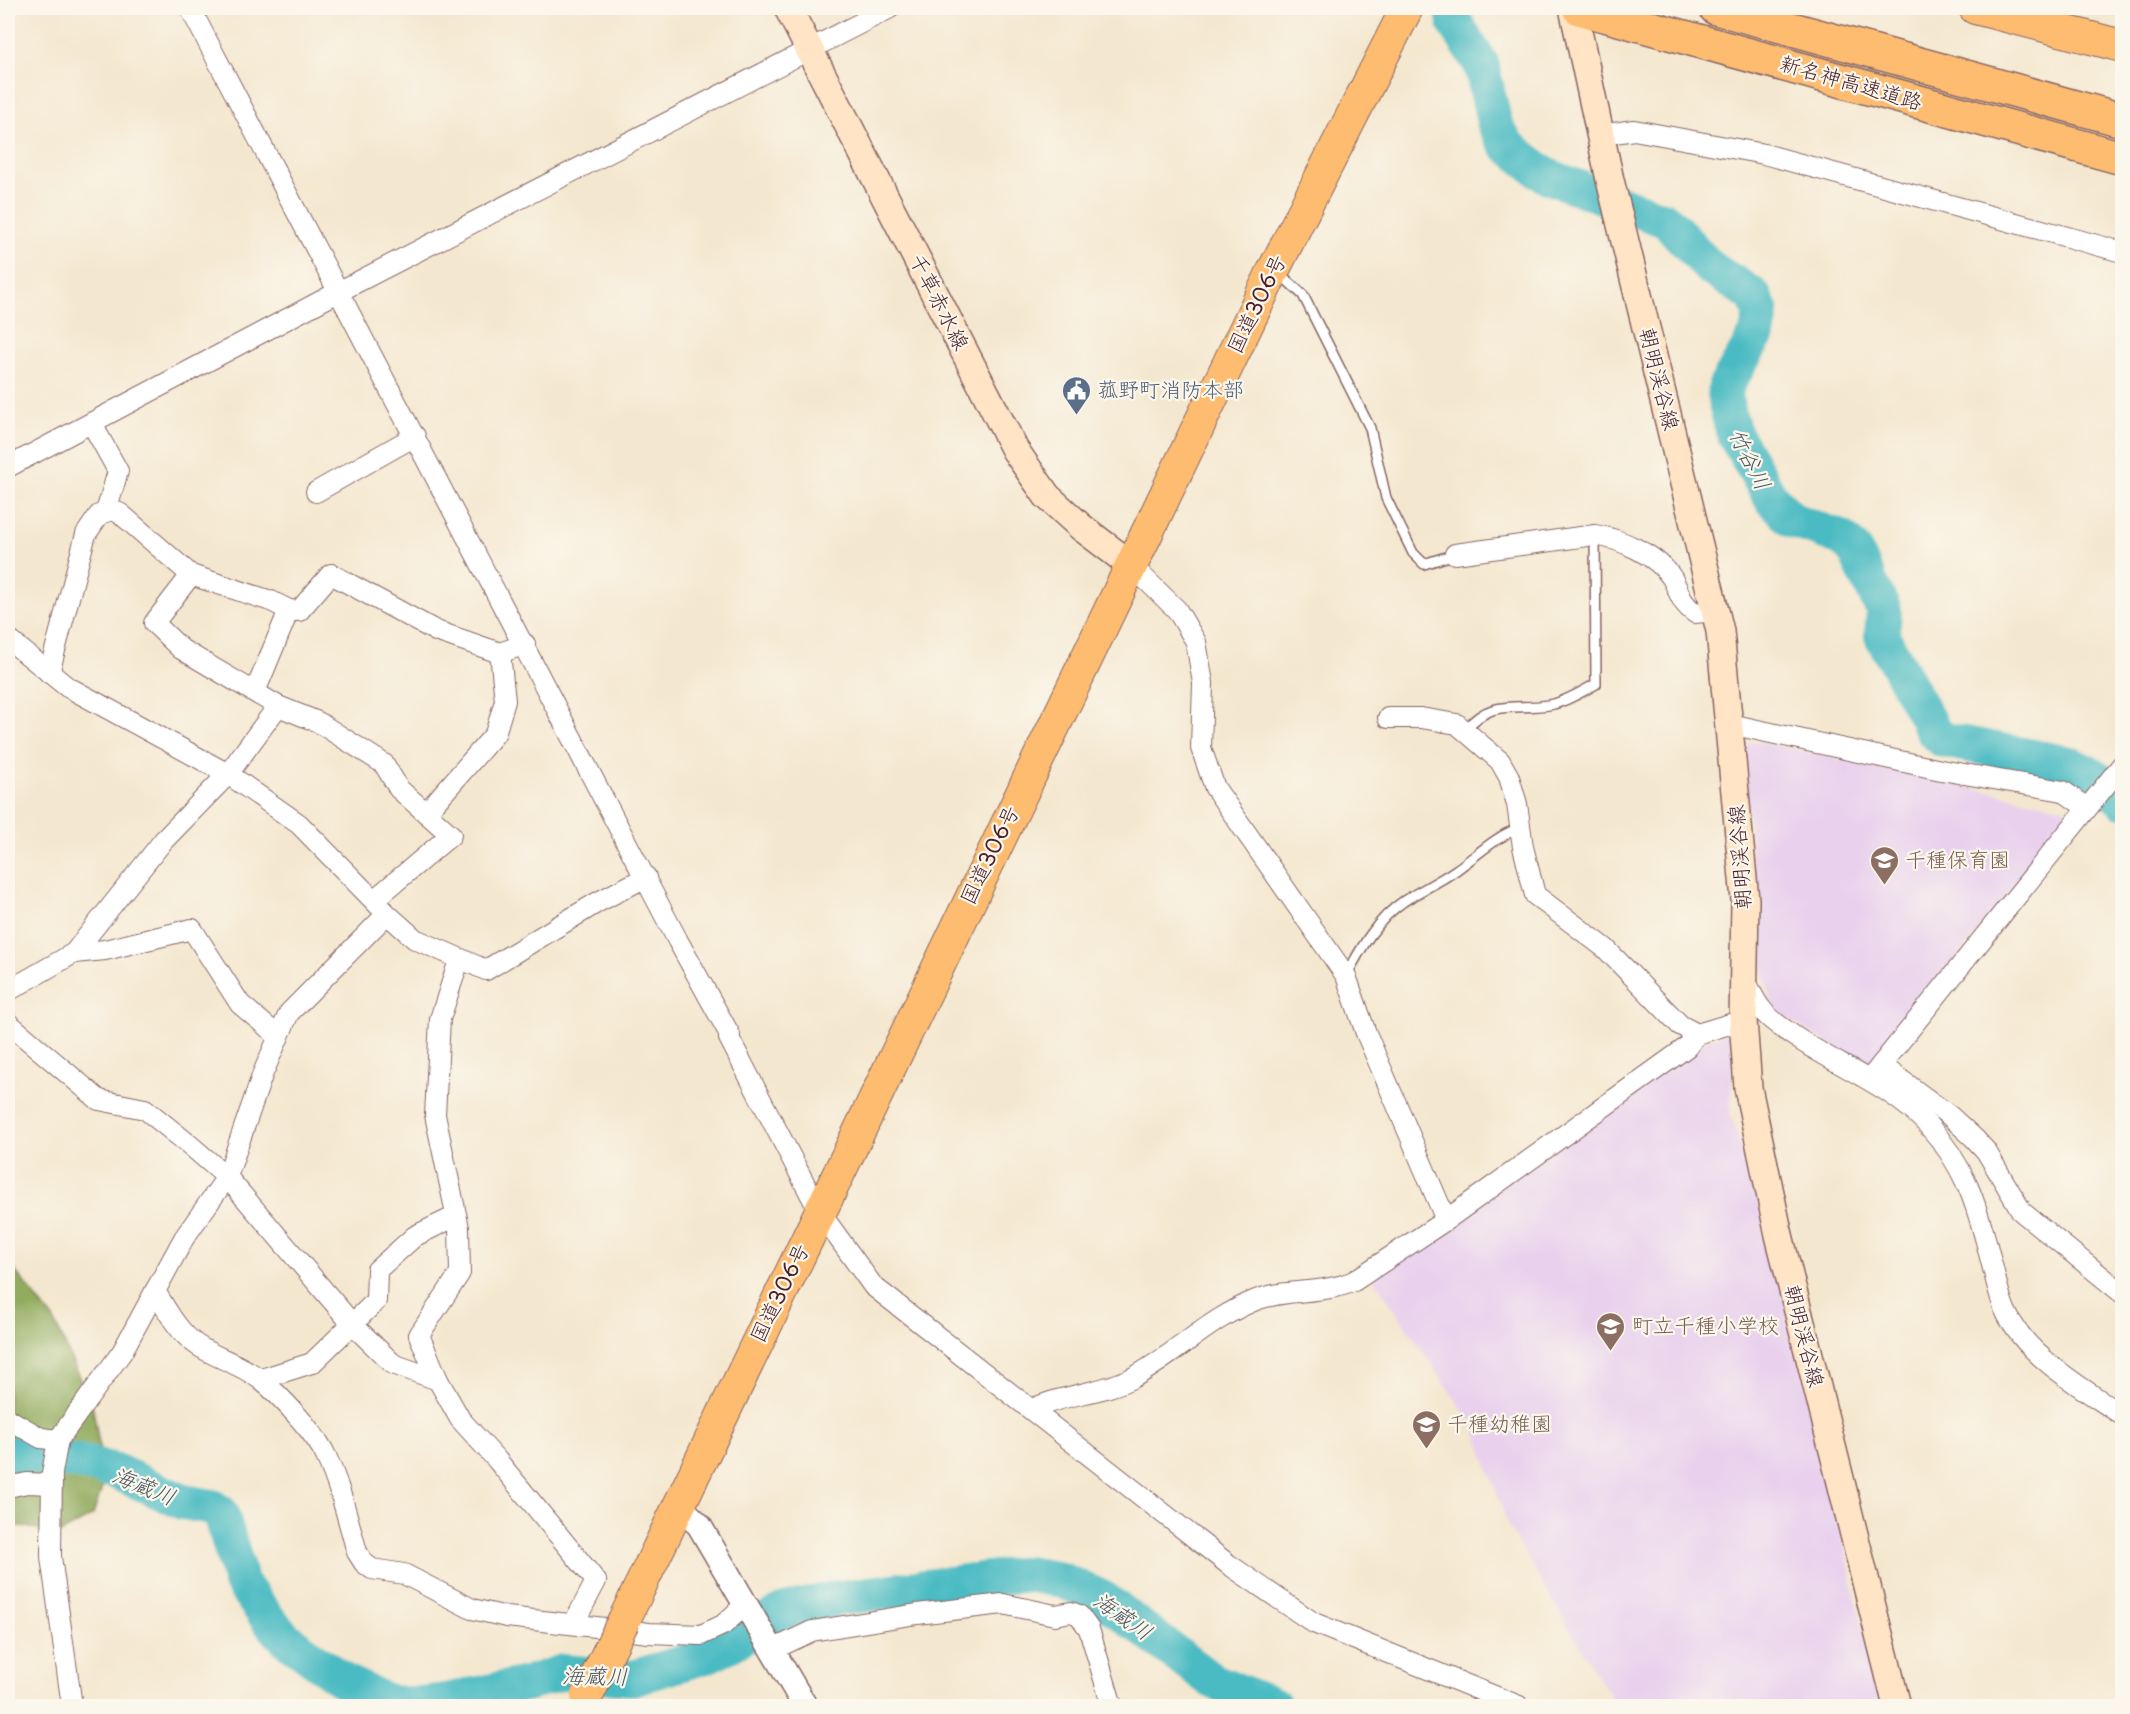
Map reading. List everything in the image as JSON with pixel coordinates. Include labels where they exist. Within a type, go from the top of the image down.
[{"type":"highway","name":"国道306号","points":[[584,1701],[1274,269],[1407,8]]},
{"type":"highway","name":"新名神高速道路","points":[[1579,8],[2122,158]]},
{"type":"highway","name":"新名神高速道路","points":[[1716,8],[2122,120]]},
{"type":"highway","points":[[1975,8],[2122,46]]},
{"type":"main road","name":"千草赤水線","points":[[788,8],[1015,450],[1047,496],[1081,527],[1131,565]]},
{"type":"main road","name":"朝明渓谷線","points":[[1574,8],[1610,180],[1720,631],[1745,900],[1743,1020],[1748,1088],[1778,1231],[1897,1707]]},
{"type":"street","points":[[190,8],[730,1035],[729,1038],[819,1211],[873,1286],[1228,1564],[1314,1623],[1519,1707]]},
{"type":"street","points":[[8,467],[338,292],[890,8]]},
{"type":"street","points":[[1600,135],[1634,130],[1764,154],[2122,252]]},
{"type":"street","points":[[92,424],[118,471],[106,512]]},
{"type":"street","points":[[315,492],[415,436]]},
{"type":"street","points":[[49,673],[86,534],[99,515],[111,509],[121,514],[191,575],[271,601],[289,610],[299,610],[331,574],[436,631],[500,653],[525,644]]},
{"type":"street","points":[[1455,554],[1595,535],[1610,537],[1653,558],[1671,577],[1681,602],[1695,613],[1715,611]]},
{"type":"street","points":[[1131,565],[1177,610],[1197,642],[1203,683],[1201,747],[1215,788],[1346,976],[1366,1033],[1446,1220]]},
{"type":"street","points":[[72,1707],[51,1557],[52,1479],[57,1444],[122,1352],[184,1238],[227,1177],[263,1073],[289,1012],[380,907],[451,836],[399,789],[384,764],[318,722],[278,706],[181,649],[154,623],[191,575]]},
{"type":"street","points":[[255,692],[289,610]]},
{"type":"street","points":[[10,647],[90,700],[228,774],[299,824],[380,907],[416,939],[486,970],[598,902],[646,877]]},
{"type":"street","points":[[426,813],[495,734],[505,701],[500,653]]},
{"type":"street","points":[[8,990],[74,953],[163,841],[228,774],[278,706]]},
{"type":"street","points":[[1388,718],[1421,718],[1457,724],[1500,761],[1515,795],[1520,828],[1536,895],[1605,948],[1680,1025],[1697,1034]]},
{"type":"street","points":[[1730,724],[1941,770],[2063,791],[2087,807]]},
{"type":"street","points":[[1875,1072],[2120,769]]},
{"type":"street","points":[[74,953],[105,950],[192,929],[240,1004],[278,1036]]},
{"type":"street","points":[[459,960],[440,1019],[435,1115],[456,1216],[460,1273],[419,1335],[438,1380],[460,1419],[497,1460],[596,1581],[574,1623]]},
{"type":"street","points":[[1744,977],[1761,1010],[1805,1044],[1875,1072],[1950,1116],[1986,1151],[2022,1212],[2122,1293]]},
{"type":"street","points":[[1032,1409],[1045,1403],[1092,1393],[1130,1378],[1222,1318],[1258,1299],[1276,1294],[1317,1292],[1354,1281],[1446,1220],[1687,1047],[1697,1034],[1743,1020]]},
{"type":"street","points":[[8,1023],[99,1100],[145,1109],[227,1177],[353,1325],[393,1364],[438,1380]]},
{"type":"street","points":[[1875,1072],[1926,1123],[1956,1160],[1976,1204],[1998,1288],[2005,1310],[2013,1324],[2051,1365],[2122,1415]]},
{"type":"street","points":[[261,1379],[312,1363],[376,1301],[377,1270],[415,1236],[456,1216]]},
{"type":"street","points":[[155,1291],[178,1327],[195,1344],[244,1367],[261,1379],[288,1406],[325,1454],[357,1552],[364,1563],[372,1569],[404,1574],[472,1609],[507,1617],[649,1633],[701,1635],[723,1625],[746,1608]]},
{"type":"street","points":[[8,1419],[41,1438],[57,1444]]},
{"type":"street","points":[[8,1487],[52,1479]]},
{"type":"street","points":[[678,1505],[699,1525],[805,1707]]},
{"type":"street","points":[[770,1647],[812,1631],[917,1614],[1003,1604],[1055,1615],[1071,1612],[1079,1615],[1089,1629],[1112,1707]]},
{"type":"lane","points":[[1274,269],[1294,285],[1302,295],[1370,428],[1386,498],[1413,553],[1424,564],[1455,554]]},
{"type":"lane","points":[[1465,730],[1488,710],[1504,706],[1557,703],[1596,684],[1595,535]]},
{"type":"lane","points":[[1346,976],[1358,952],[1382,919],[1402,902],[1454,872],[1500,835],[1520,828]]},
{"type":"shaded area","name":"千種保育園","points":[[1756,741],[2065,808],[2069,818],[1874,1061],[1864,1064],[1773,1010],[1758,951],[1744,746]]},
{"type":"shaded area","name":"町立千種小学校","points":[[1730,1032],[1733,1059],[1730,1114],[1763,1217],[1818,1431],[1879,1699],[1856,1706],[1616,1706],[1509,1528],[1474,1427],[1373,1278],[1707,1040]]},
{"type":"green space","points":[[8,1262],[54,1320],[93,1409],[105,1479],[93,1515],[61,1533],[8,1524]]},
{"type":"waterway","name":"竹谷川","points":[[1453,8],[1455,23],[1481,64],[1495,125],[1507,145],[1545,175],[1667,221],[1710,268],[1753,295],[1761,312],[1757,334],[1726,386],[1725,400],[1734,434],[1771,498],[1792,520],[1842,538],[1855,551],[1884,611],[1882,636],[1934,732],[1943,740],[2070,764],[2094,776],[2122,800]]},
{"type":"waterway","name":"海蔵川","points":[[8,1453],[79,1462],[115,1471],[183,1502],[212,1507],[221,1513],[241,1582],[285,1638],[345,1682],[391,1703],[412,1705],[445,1701],[526,1684],[563,1672],[632,1678],[706,1656],[731,1644],[781,1612],[838,1598],[1027,1574],[1061,1580],[1102,1598],[1211,1680],[1274,1706]]},
{"type":"place","name":"菰野町消防本部","points":[[1076,416]]},
{"type":"place","name":"千種保育園","points":[[1884,886]]},
{"type":"place","name":"町立千種小学校","points":[[1611,1352]]},
{"type":"place","name":"千種幼稚園","points":[[1426,1450]]}]
